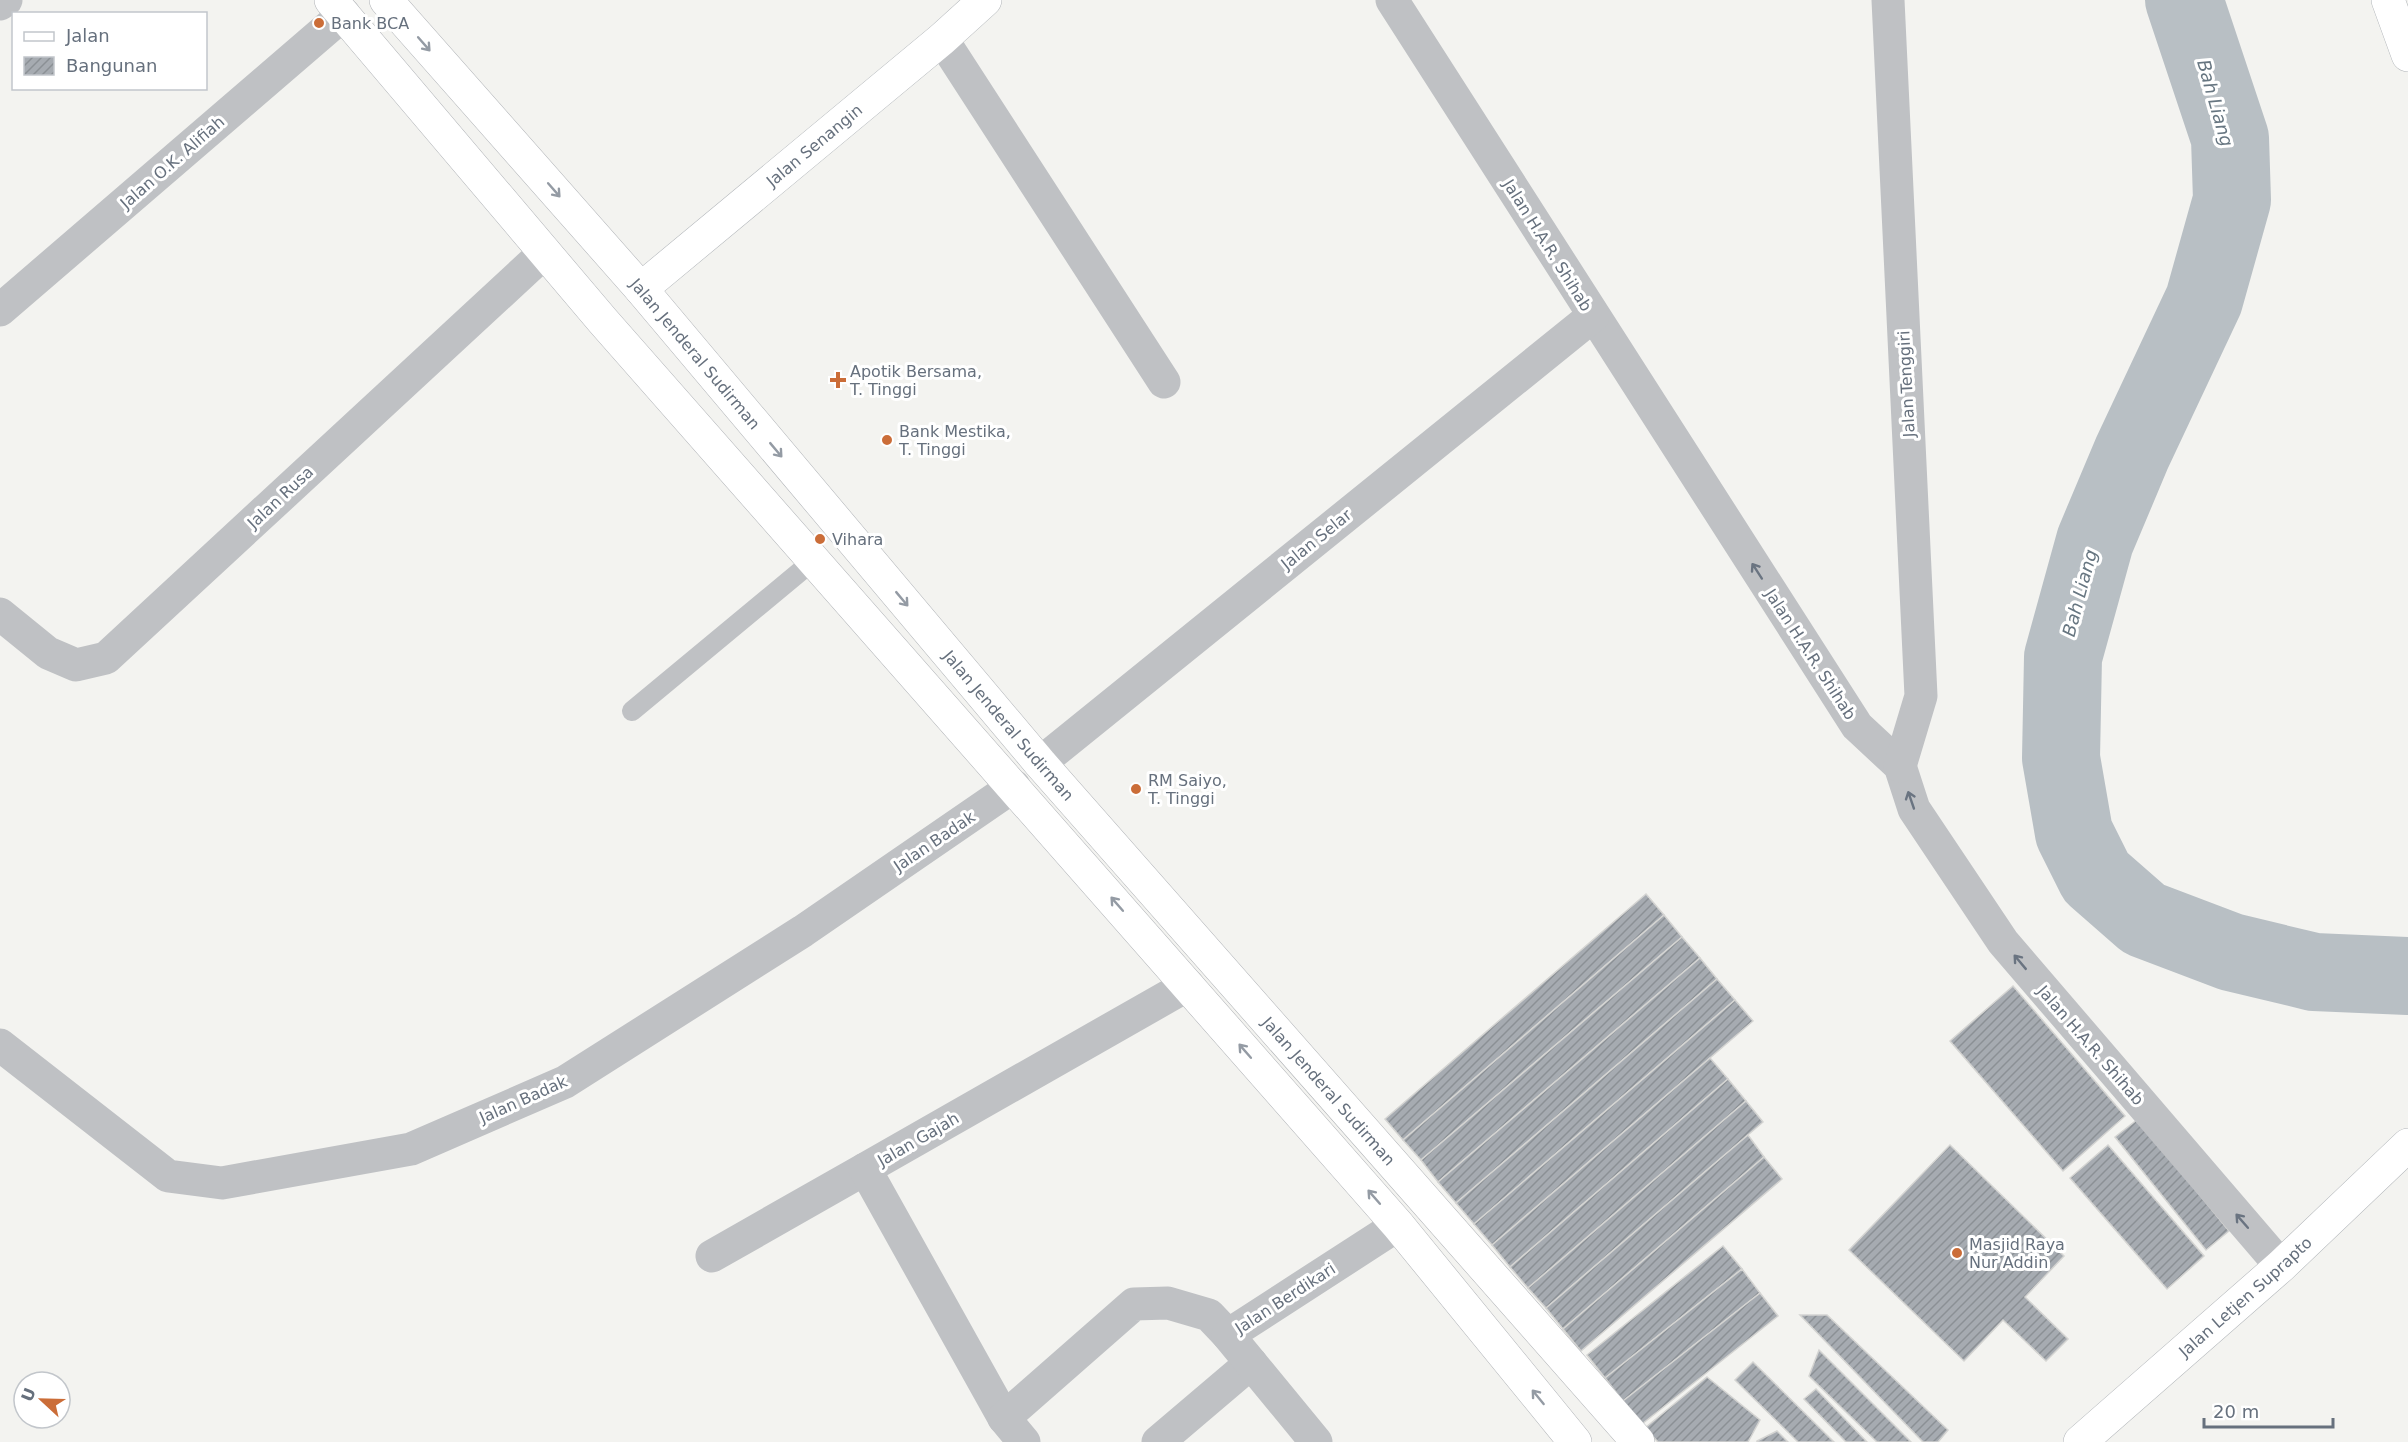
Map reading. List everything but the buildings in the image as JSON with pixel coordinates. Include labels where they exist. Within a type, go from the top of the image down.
[{"type":"main road","name":"Jalan Jenderal Sudirman","points":[[386,0],[641,289],[1040,763],[1638,1442]]},
{"type":"main road","name":"Jalan Senangin","points":[[641,289],[942,39],[985,0]]},
{"type":"main road","points":[[2388,0],[2408,56]]},
{"type":"main road","points":[[338,7],[545,252],[1398,1225],[1575,1442]]},
{"type":"main road","name":"Jalan Letjen Suprapto","points":[[2080,1442],[2281,1266],[2408,1145]]},
{"type":"street","points":[[0,4],[6,0]]},
{"type":"street","name":"Jalan H.A.R. Shihab","points":[[1392,0],[1857,726],[1900,766],[1914,809],[2003,942],[2281,1266]]},
{"type":"street","name":"Jalan Tenggiri","points":[[1888,0],[1922,696],[1900,766]]},
{"type":"street","name":"Jalan O.K. Alifiah","points":[[0,310],[338,7]]},
{"type":"street","points":[[942,39],[1164,382]]},
{"type":"street","name":"Jalan Rusa","points":[[0,614],[48,653],[76,664],[106,657],[545,252]]},
{"type":"street","name":"Jalan Selar","points":[[1040,763],[1593,316]]},
{"type":"street","name":"Jalan Badak","points":[[0,1045],[168,1176],[222,1183],[411,1149],[565,1082],[803,931],[1014,786]]},
{"type":"street","name":"Jalan Gajah","points":[[1014,1430],[865,1169],[1188,985]]},
{"type":"street","points":[[712,1256],[865,1169]]},
{"type":"street","name":"Jalan Berdikari","points":[[1316,1442],[1228,1335],[1398,1225]]},
{"type":"street","points":[[1014,1430],[1134,1304],[1168,1303],[1209,1315],[1228,1335]]},
{"type":"street","points":[[1158,1442],[1251,1363]]},
{"type":"lane","points":[[632,711],[814,560]]},
{"type":"waterway","name":"Bah Liang","points":[[2184,0],[2230,138],[2232,200],[2204,300],[2132,453],[2095,541],[2063,657],[2061,758],[2074,833],[2096,877],[2144,919],[2231,952],[2314,972],[2408,976]]},
{"type":"place","name":"Bank BCA","points":[[319,23]]},
{"type":"place","name":"Apotik Bersama, T. Tinggi","points":[[838,380]]},
{"type":"place","name":"Bank Mestika, T. Tinggi","points":[[887,440]]},
{"type":"place","name":"Vihara","points":[[820,539]]},
{"type":"place","name":"RM Saiyo, T. Tinggi","points":[[1136,789]]},
{"type":"place","name":"Masjid Raya Nur Addin","points":[[1957,1253]]}]
